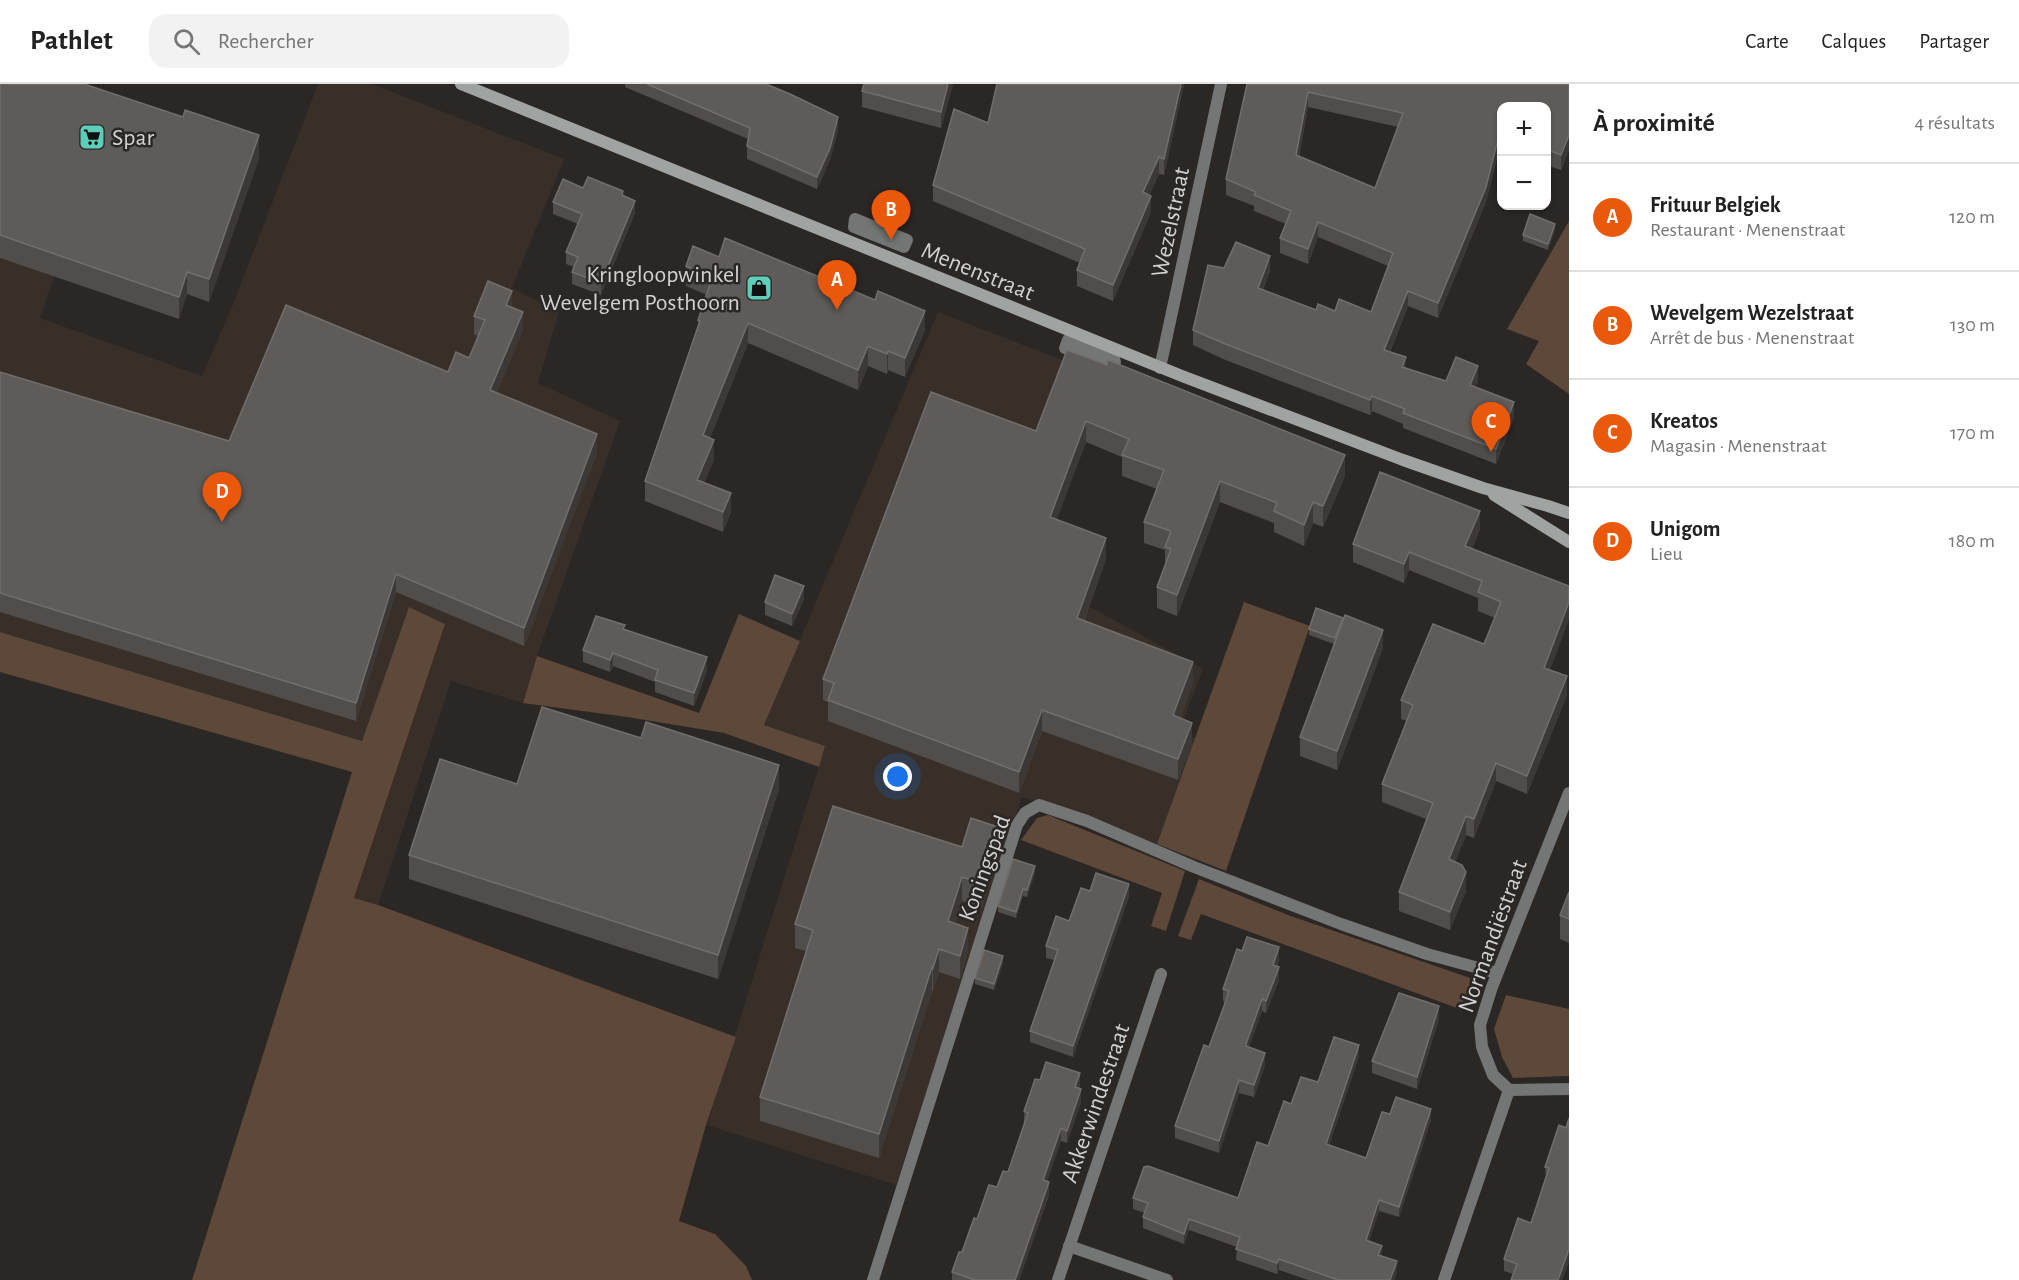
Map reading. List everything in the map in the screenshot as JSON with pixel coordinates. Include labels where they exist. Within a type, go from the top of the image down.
[{"type":"main road","name":"Menenstraat","points":[[461,84],[1160,368],[1403,460],[1483,488],[1569,513]]},
{"type":"main road","name":"Menenstraat","points":[[1483,488],[1569,542]]},
{"type":"street","name":"Wezelstraat","points":[[1160,368],[1221,84]]},
{"type":"street","name":"Normandiëstraat","points":[[1509,1090],[1493,1075],[1482,1047],[1480,1025],[1483,1010],[1569,793]]},
{"type":"street","name":"Koningspad","points":[[873,1280],[1017,825],[1025,813],[1039,805],[1087,821],[1194,867],[1341,924],[1427,954],[1497,973]]},
{"type":"street","name":"Akkerwindestraat","points":[[1058,1280],[1161,974]]},
{"type":"street","points":[[1444,1280],[1509,1090],[1569,1089]]},
{"type":"street","points":[[1069,1246],[1167,1280]]},
{"type":"shaded area","points":[[318,84],[372,84],[564,159],[512,288],[559,312],[538,383],[620,421],[537,656],[523,703],[451,681],[378,905],[354,899],[445,624],[409,608],[362,741],[0,632],[0,258],[54,276],[40,318],[202,376],[232,307]]},
{"type":"shaded area","points":[[1569,221],[1569,394],[1526,364],[1539,341],[1507,329]]},
{"type":"shaded area","points":[[938,312],[1106,377],[1026,586],[1094,609],[1203,669],[1179,732],[1196,738],[1157,844],[1022,797],[896,1185],[707,1125],[825,747],[764,725]]},
{"type":"shaded area","points":[[1244,602],[1310,626],[1226,871],[1157,844]]},
{"type":"shaded area","points":[[409,607],[445,624],[354,898],[736,1037],[706,1125],[679,1221],[715,1234],[746,1266],[752,1280],[192,1280],[352,772],[0,672],[0,632],[362,741]]},
{"type":"shaded area","points":[[739,614],[800,641],[764,725],[825,746],[819,767],[724,733],[523,703],[537,656],[699,713]]},
{"type":"shaded area","points":[[1048,815],[1185,871],[1166,931],[1151,926],[1162,893],[1021,840],[1037,818]]},
{"type":"shaded area","points":[[1199,879],[1288,915],[1470,978],[1465,1011],[1201,914],[1191,940],[1178,936]]},
{"type":"shaded area","points":[[1506,995],[1569,1009],[1569,1076],[1513,1078],[1502,1057],[1494,1029]]},
{"type":"building","points":[[0,84],[84,84],[183,117],[185,110],[259,135],[209,279],[187,272],[179,297],[0,235]]},
{"type":"building","points":[[647,84],[766,84],[838,117],[830,148],[817,177],[747,146],[750,128]]},
{"type":"building","points":[[864,84],[948,84],[941,112],[862,91]]},
{"type":"building","points":[[997,84],[1181,84],[1164,159],[1159,157],[1143,192],[1151,196],[1113,285],[1077,270],[1085,249],[933,185],[954,109],[988,123]]},
{"type":"building","points":[[1247,84],[1569,84],[1569,135],[1561,155],[1551,151],[1551,102],[1497,102],[1497,143],[1486,187],[1438,303],[1408,291],[1384,350],[1406,357],[1402,367],[1446,381],[1456,357],[1478,366],[1470,385],[1514,402],[1496,449],[1403,413],[1405,409],[1372,396],[1370,400],[1193,330],[1208,265],[1224,268],[1236,242],[1270,256],[1258,288],[1316,310],[1318,304],[1335,311],[1339,299],[1371,312],[1393,253],[1318,222],[1308,249],[1280,238],[1291,211],[1254,195],[1256,192],[1226,179]],"holes":[[[1308,92],[1403,113],[1375,188],[1296,155]]]},
{"type":"building","points":[[588,177],[623,191],[622,195],[635,201],[601,283],[572,272],[578,257],[566,252],[582,214],[553,202],[563,179],[583,188]]},
{"type":"building","points":[[1530,214],[1555,224],[1548,244],[1523,235]]},
{"type":"building","points":[[725,238],[875,300],[878,291],[925,311],[905,358],[868,346],[858,370],[748,323],[703,435],[714,440],[697,480],[731,493],[723,512],[645,481],[700,321],[698,320],[712,278],[686,266],[693,246],[719,257]]},
{"type":"building","points":[[488,281],[512,291],[506,305],[523,312],[490,390],[597,434],[524,628],[396,574],[356,703],[0,593],[0,372],[229,441],[286,305],[448,372],[456,352],[469,358],[485,320],[474,316]]},
{"type":"building","points":[[1067,350],[1107,365],[1108,360],[1345,455],[1323,506],[1313,502],[1304,525],[1274,511],[1277,503],[1220,481],[1177,595],[1157,587],[1171,549],[1165,547],[1171,531],[1144,522],[1164,470],[1122,455],[1129,439],[1086,421],[1050,517],[1106,538],[1077,618],[1193,662],[1173,715],[1192,723],[1178,759],[1042,710],[1019,772],[828,700],[834,683],[823,679],[931,392],[1036,431]]},
{"type":"building","points":[[1380,472],[1480,511],[1465,546],[1569,586],[1569,602],[1544,668],[1567,676],[1527,776],[1496,763],[1474,819],[1466,816],[1449,859],[1462,865],[1466,872],[1450,912],[1399,892],[1433,803],[1382,784],[1413,705],[1401,700],[1433,624],[1484,644],[1501,602],[1478,592],[1482,581],[1409,552],[1404,564],[1353,544]]},
{"type":"building","points":[[775,575],[804,586],[792,614],[765,602]]},
{"type":"building","points":[[1316,608],[1343,618],[1335,638],[1309,629]]},
{"type":"building","points":[[1345,615],[1383,630],[1337,751],[1300,737]]},
{"type":"building","points":[[596,616],[625,625],[623,629],[707,657],[694,693],[655,680],[658,670],[613,653],[610,660],[583,650]]},
{"type":"building","points":[[542,707],[641,738],[646,722],[779,765],[718,955],[409,855],[440,759],[517,784]]},
{"type":"building","points":[[833,806],[962,847],[971,818],[998,827],[982,884],[962,877],[948,921],[968,928],[960,956],[939,949],[879,1134],[760,1097],[813,930],[795,924]]},
{"type":"building","points":[[1013,859],[1035,866],[1027,890],[1023,889],[1016,912],[998,906]]},
{"type":"building","points":[[1096,873],[1129,884],[1073,1046],[1030,1031],[1058,950],[1046,946],[1056,916],[1069,921],[1081,888],[1090,891]]},
{"type":"building","points":[[1569,892],[1569,919],[1560,915]]},
{"type":"building","points":[[1247,937],[1279,947],[1273,965],[1279,967],[1266,1001],[1262,999],[1246,1044],[1246,1046],[1265,1053],[1254,1085],[1239,1080],[1219,1141],[1175,1126],[1204,1045],[1209,1047],[1224,1006],[1229,991],[1223,989],[1237,949],[1242,951]]},
{"type":"building","points":[[984,950],[1003,956],[994,984],[975,978]]},
{"type":"building","points":[[1399,993],[1439,1006],[1417,1077],[1372,1061]]},
{"type":"building","points":[[1334,1037],[1359,1045],[1326,1144],[1366,1158],[1382,1112],[1390,1114],[1396,1097],[1431,1109],[1399,1207],[1379,1200],[1366,1240],[1382,1246],[1378,1255],[1397,1261],[1390,1280],[1338,1280],[1279,1259],[1277,1263],[1236,1249],[1240,1237],[1189,1219],[1184,1234],[1143,1217],[1148,1203],[1133,1198],[1144,1167],[1148,1166],[1238,1198],[1257,1142],[1268,1146],[1284,1101],[1291,1104],[1301,1077],[1318,1082]]},
{"type":"building","points":[[1046,1062],[1080,1073],[1075,1087],[1081,1089],[1067,1131],[1061,1128],[1043,1180],[1049,1182],[1015,1280],[975,1280],[952,1272],[974,1218],[977,1219],[989,1185],[997,1187],[1003,1171],[1008,1172],[1028,1113],[1024,1111],[1035,1079],[1040,1080]]},
{"type":"building","points":[[1569,1118],[1569,1249],[1558,1280],[1511,1280],[1517,1264],[1504,1259],[1518,1218],[1531,1223],[1549,1168],[1545,1167],[1559,1125],[1566,1128]]},
{"type":"place","name":"Spar","points":[[92,137]]},
{"type":"place","name":"Wevelgem Wezelstraat","points":[[891,240]]},
{"type":"place","name":"Kringloopwinkel Wevelgem Posthoorn","points":[[759,288]]},
{"type":"place","name":"Frituur Belgiek","points":[[837,310]]},
{"type":"place","name":"Kreatos","points":[[1491,452]]},
{"type":"place","name":"Unigom","points":[[222,522]]}]
